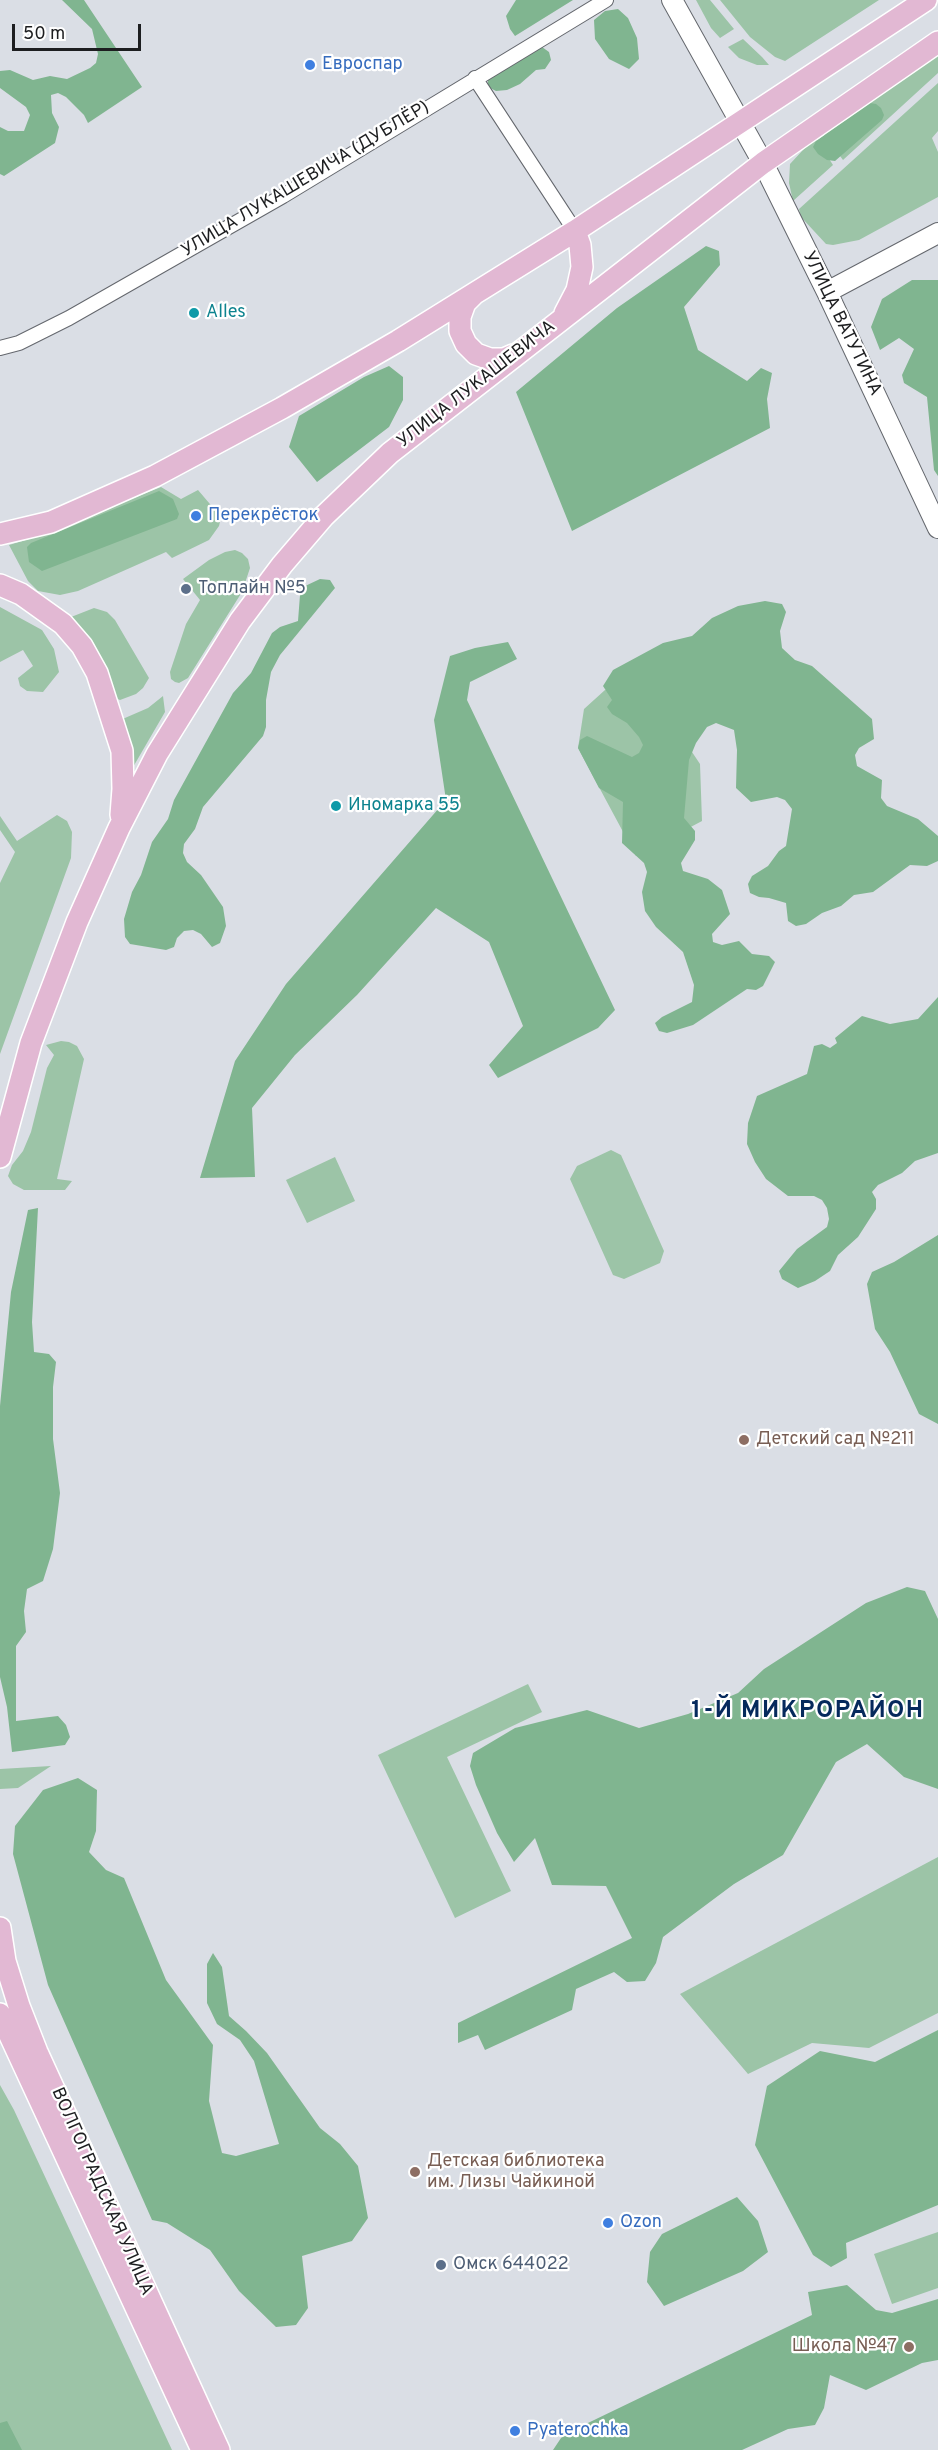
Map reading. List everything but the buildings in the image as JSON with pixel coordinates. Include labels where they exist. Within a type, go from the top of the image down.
[{"type":"main road","name":"УЛИЦА ВАТУТИНА","points":[[672,0],[763,162],[936,522]]},
{"type":"main road","points":[[0,534],[51,522],[154,476],[301,397],[398,341],[575,231],[926,0]]},
{"type":"main road","name":"УЛИЦА ЛУКАШЕВИЧА","points":[[119,828],[163,745],[240,621],[282,565],[324,516],[357,483],[390,453],[763,162],[938,42]]},
{"type":"main road","points":[[559,321],[573,300],[580,279],[582,256],[575,231]]},
{"type":"main road","points":[[827,292],[938,232]]},
{"type":"main road","points":[[475,293],[465,303],[460,316],[460,331],[466,344],[476,354],[490,359],[504,359],[517,353]]},
{"type":"main road","points":[[0,585],[21,594],[63,624],[82,646],[97,673],[122,751],[123,789],[119,828],[77,921],[31,1043],[0,1157]]},
{"type":"main road","name":"ВОЛГОГРАДСКАЯ УЛИЦА","points":[[0,1928],[5,1961],[37,2052],[219,2450]]},
{"type":"main road","name":"ВОЛГОГРАДСКАЯ УЛИЦА","points":[[0,2014],[202,2450]]},
{"type":"street","name":"УЛИЦА ЛУКАШЕВИЧА (ДУБЛЁР)","points":[[0,348],[19,342],[61,322],[196,246],[283,196],[606,0]]},
{"type":"street","points":[[474,78],[575,231]]},
{"type":"green space","points":[[62,0],[84,0],[142,87],[88,123],[84,115],[66,97],[58,93],[51,95],[52,113],[59,127],[55,143],[4,176],[0,174],[0,127],[8,131],[24,131],[30,115],[26,107],[0,88],[0,71],[10,70],[33,80],[50,76],[67,79],[96,63],[98,54],[92,29]]},
{"type":"green space","points":[[516,0],[573,0],[515,36],[506,16]]},
{"type":"green space","points":[[696,0],[710,0],[734,29],[720,38],[711,28]]},
{"type":"green space","points":[[720,0],[879,0],[785,61],[775,57],[750,37]]},
{"type":"green space","points":[[618,9],[628,18],[637,38],[639,59],[629,69],[609,59],[595,39],[594,20],[605,11]]},
{"type":"green space","points":[[743,39],[769,65],[757,65],[739,58],[728,47]]},
{"type":"green space","points":[[542,47],[549,52],[551,60],[545,69],[536,70],[520,84],[507,90],[496,91],[488,87],[488,79]]},
{"type":"green space","points":[[938,53],[938,73],[843,160],[823,133]]},
{"type":"green space","points":[[938,83],[938,131],[932,138],[938,152],[938,197],[859,240],[833,245],[826,244],[801,217],[799,209]]},
{"type":"green space","points":[[870,103],[881,108],[884,115],[882,120],[835,161],[827,160],[818,154],[813,147],[816,141]]},
{"type":"green space","points":[[815,137],[833,165],[793,201],[789,183],[790,164]]},
{"type":"green space","points":[[706,246],[719,251],[720,265],[684,307],[698,350],[747,381],[761,368],[772,373],[767,399],[770,428],[572,531],[516,392],[617,308]]},
{"type":"green space","points":[[912,280],[938,280],[938,476],[934,470],[927,397],[904,383],[902,375],[914,349],[899,338],[880,350],[871,327],[882,299]]},
{"type":"green space","points":[[389,366],[403,377],[403,400],[389,427],[317,482],[289,447],[299,416],[364,377]]},
{"type":"green space","points":[[161,487],[181,499],[198,490],[221,517],[219,526],[209,540],[172,558],[166,552],[78,591],[60,595],[38,591],[28,581],[9,545],[39,536]]},
{"type":"green space","points":[[159,491],[173,499],[179,514],[177,519],[42,571],[29,562],[27,547],[31,543]]},
{"type":"green space","points":[[235,550],[248,559],[250,568],[242,592],[188,678],[179,683],[175,682],[171,679],[170,672],[186,624],[200,600],[183,579],[209,560]]},
{"type":"green space","points":[[320,579],[330,580],[335,588],[280,655],[271,672],[266,700],[266,727],[263,736],[203,807],[195,829],[184,844],[183,853],[187,862],[201,875],[223,907],[226,926],[220,943],[212,947],[201,934],[193,930],[184,931],[177,938],[174,947],[166,950],[130,944],[125,937],[124,919],[152,842],[168,819],[174,800],[233,693],[251,673],[272,633],[280,627],[298,621],[300,595],[303,587]]},
{"type":"green space","points":[[765,601],[782,604],[786,612],[780,631],[782,648],[795,660],[812,666],[872,719],[874,739],[859,748],[855,755],[857,766],[882,780],[881,798],[887,806],[918,819],[938,836],[938,861],[927,866],[910,865],[873,892],[854,895],[841,906],[822,913],[806,924],[796,926],[788,921],[786,903],[750,893],[748,884],[752,876],[768,866],[779,851],[786,846],[792,809],[785,800],[777,797],[751,802],[736,788],[737,750],[734,730],[716,723],[707,727],[696,743],[689,760],[684,818],[695,831],[695,840],[681,863],[683,871],[708,879],[722,890],[730,914],[712,934],[713,942],[722,945],[739,941],[752,954],[769,956],[775,962],[763,986],[756,990],[747,989],[693,1025],[667,1033],[659,1031],[655,1023],[692,1002],[694,985],[683,952],[656,927],[645,911],[642,892],[647,872],[644,863],[622,843],[623,802],[599,788],[578,748],[580,740],[587,736],[632,757],[639,753],[643,745],[639,737],[627,723],[612,714],[607,707],[612,700],[603,686],[613,670],[663,643],[692,636],[712,618],[738,606]]},
{"type":"green space","points":[[0,607],[42,630],[54,649],[59,672],[43,692],[27,691],[20,686],[18,678],[33,666],[23,650],[0,662]]},
{"type":"green space","points":[[94,608],[107,612],[115,620],[149,678],[136,694],[120,700],[113,697],[66,619]]},
{"type":"green space","points":[[508,642],[517,659],[470,682],[467,700],[615,1010],[598,1028],[498,1078],[489,1065],[523,1026],[489,942],[436,908],[357,995],[295,1055],[252,1108],[255,1177],[200,1178],[235,1061],[286,984],[446,800],[434,720],[450,656],[475,648]]},
{"type":"green space","points":[[650,689],[700,764],[702,821],[636,856],[578,748],[584,709],[605,690]]},
{"type":"green space","points":[[163,696],[165,712],[129,774],[118,721],[148,708]]},
{"type":"green space","points":[[57,815],[67,821],[72,832],[71,858],[0,1054],[0,883],[15,852],[0,830],[0,816],[17,841]]},
{"type":"green space","points":[[938,997],[938,1153],[915,1161],[902,1173],[878,1185],[872,1192],[876,1199],[876,1209],[858,1237],[838,1255],[830,1271],[798,1288],[782,1279],[779,1271],[797,1249],[827,1227],[829,1219],[827,1208],[822,1200],[814,1196],[788,1196],[766,1179],[755,1162],[747,1144],[748,1123],[757,1096],[807,1074],[814,1046],[822,1044],[830,1048],[837,1043],[835,1038],[862,1016],[890,1024],[918,1019]]},
{"type":"green space","points":[[61,1041],[77,1046],[84,1059],[57,1179],[72,1181],[65,1190],[24,1190],[13,1184],[8,1176],[31,1132],[47,1068],[54,1055],[46,1045]]},
{"type":"green space","points":[[611,1150],[621,1155],[664,1251],[660,1263],[624,1279],[613,1275],[570,1179],[577,1166]]},
{"type":"green space","points":[[335,1157],[355,1201],[307,1223],[286,1180]]},
{"type":"green space","points":[[38,1208],[32,1322],[34,1352],[49,1354],[56,1362],[53,1387],[53,1439],[60,1493],[53,1549],[43,1581],[27,1589],[24,1611],[26,1632],[16,1646],[16,1721],[58,1716],[66,1725],[70,1737],[65,1745],[12,1752],[7,1707],[0,1677],[0,1406],[11,1292],[28,1210]]},
{"type":"green space","points":[[938,1235],[938,1424],[919,1414],[890,1352],[875,1329],[867,1284],[872,1272],[894,1262]]},
{"type":"green space","points":[[907,1587],[925,1591],[938,1619],[938,1789],[904,1777],[867,1744],[836,1762],[783,1855],[734,1884],[663,1937],[656,1963],[645,1981],[627,1982],[614,1972],[576,1989],[572,2010],[485,2050],[478,2035],[458,2043],[458,2023],[632,1938],[606,1886],[552,1885],[535,1838],[514,1862],[497,1833],[476,1785],[470,1766],[473,1753],[515,1728],[587,1710],[639,1728],[688,1714],[738,1693],[764,1669],[866,1603]]},
{"type":"green space","points":[[528,1684],[542,1712],[447,1757],[511,1891],[455,1918],[378,1755]]},
{"type":"green space","points":[[51,1766],[18,1788],[0,1789],[0,1769]]},
{"type":"green space","points":[[78,1778],[97,1790],[96,1831],[89,1852],[106,1870],[124,1878],[166,1980],[213,2045],[209,2101],[222,2153],[236,2156],[279,2144],[254,2061],[240,2040],[217,2024],[207,2003],[207,1964],[213,1953],[222,1967],[229,2016],[267,2053],[320,2128],[340,2144],[358,2166],[368,2218],[352,2241],[302,2256],[308,2308],[296,2325],[276,2327],[239,2291],[210,2250],[167,2223],[152,2220],[48,1985],[13,1854],[15,1826],[43,1790]]},
{"type":"green space","points":[[938,1857],[938,2013],[869,2048],[812,2043],[748,2074],[680,1994]]},
{"type":"green space","points":[[938,2030],[938,2205],[846,2243],[847,2258],[831,2267],[813,2255],[755,2145],[767,2086],[820,2051],[875,2062]]},
{"type":"green space","points":[[0,2085],[14,2110],[172,2450],[0,2450]]},
{"type":"green space","points":[[737,2197],[758,2221],[768,2252],[743,2271],[664,2306],[647,2282],[650,2252],[662,2234]]},
{"type":"green space","points":[[938,2232],[938,2288],[892,2304],[874,2254]]},
{"type":"green space","points":[[847,2285],[876,2310],[892,2313],[938,2299],[938,2360],[922,2363],[866,2390],[830,2375],[824,2408],[815,2425],[788,2429],[742,2450],[553,2450],[563,2435],[812,2315],[808,2292]]},
{"type":"green space","points":[[7,2421],[22,2450],[0,2450],[0,2423]]},
{"type":"place","name":"Евроспар","points":[[310,65]]},
{"type":"place","name":"Alles","points":[[194,313]]},
{"type":"place","name":"Перекрёсток","points":[[196,516]]},
{"type":"place","name":"Топлайн №5","points":[[186,589]]},
{"type":"place","name":"Иномарка 55","points":[[336,806]]},
{"type":"place","name":"Детский сад №211","points":[[744,1440]]},
{"type":"place","name":"Детская библиотека им. Лизы Чайкиной","points":[[415,2172]]},
{"type":"place","name":"Ozon","points":[[608,2223]]},
{"type":"place","name":"Омск 644022","points":[[441,2265]]},
{"type":"place","name":"Школа №47","points":[[909,2347]]},
{"type":"place","name":"Pyaterochka","points":[[515,2431]]},
{"type":"district","name":"1-Й МИКРОРАЙОН","points":[[808,1712]]}]
